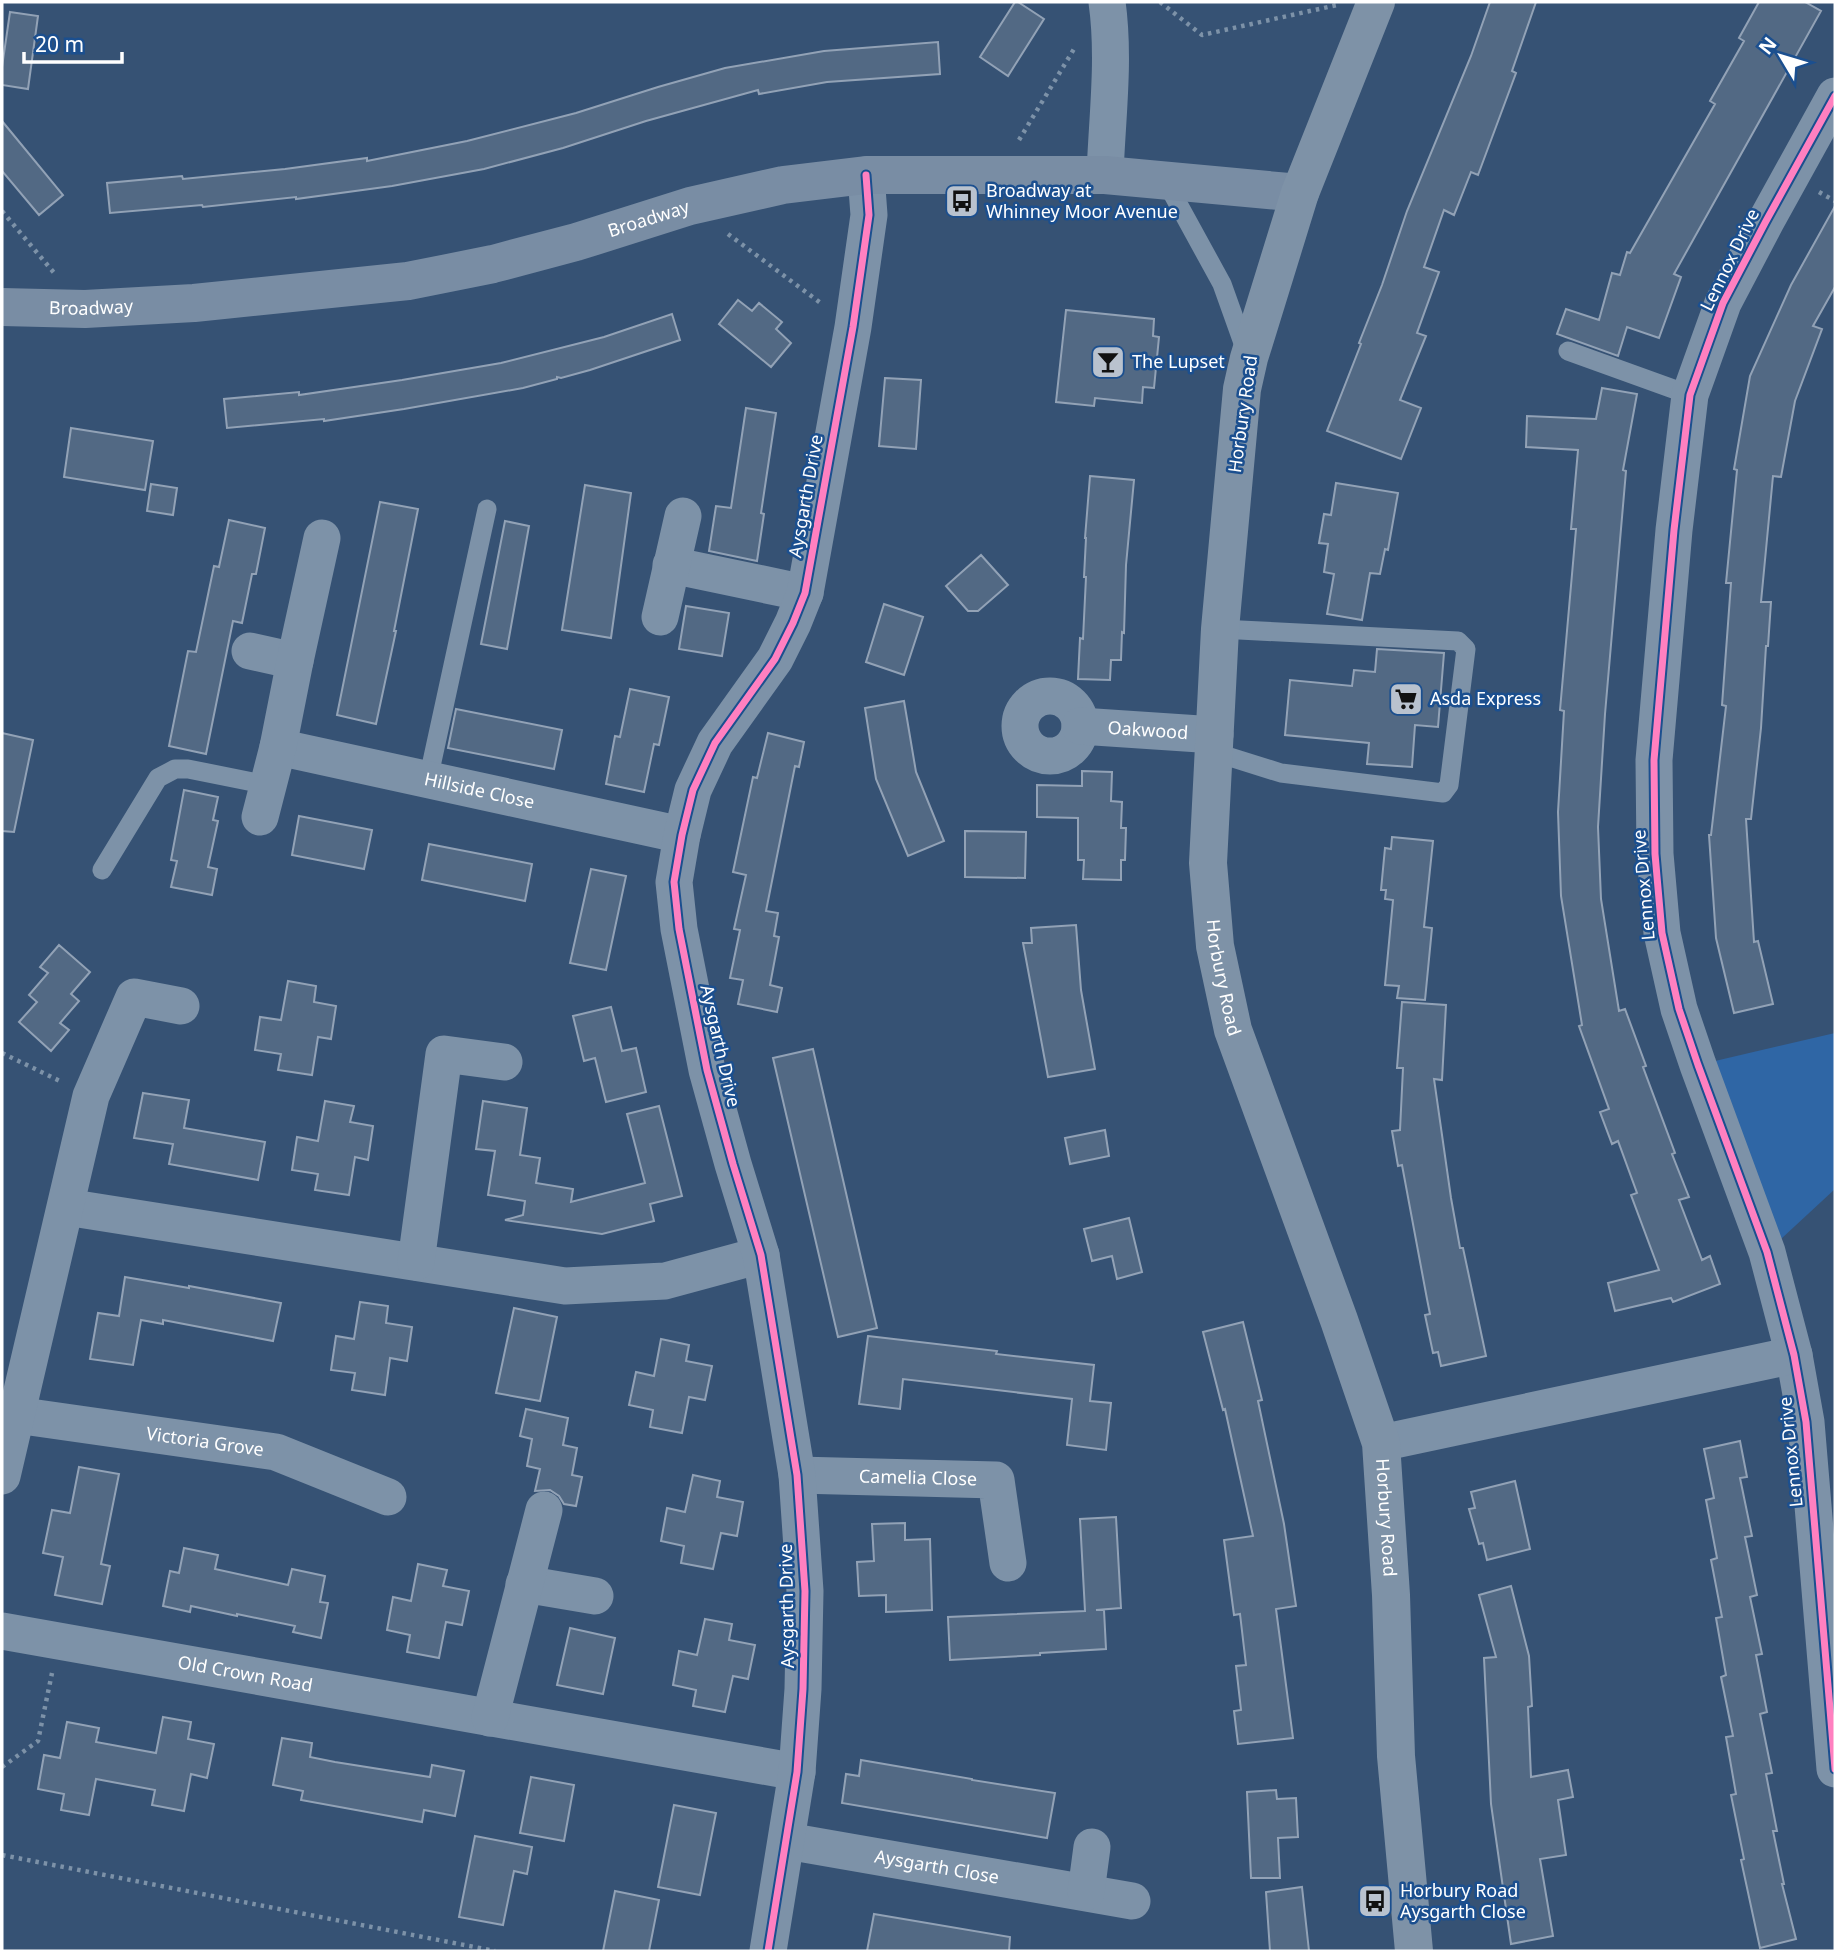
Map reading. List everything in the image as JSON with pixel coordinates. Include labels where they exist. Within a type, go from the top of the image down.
[{"type":"highway","name":"Horbury Road","points":[[1376,2],[1300,193],[1242,389],[1220,629],[1208,863],[1215,946],[1233,1030],[1381,1443],[1391,1595],[1396,1756],[1415,1951]]},
{"type":"street","points":[[1105,175],[1110,55],[1107,2]]},
{"type":"street","name":"Lennox Drive","points":[[1835,96],[1723,303],[1690,395],[1674,530],[1654,760],[1655,854],[1662,933],[1679,1009],[1767,1252],[1794,1354],[1806,1422],[1831,1668],[1835,1769]]},
{"type":"street","name":"Broadway","points":[[2,307],[85,309],[194,303],[408,281],[493,264],[576,242],[690,206],[783,185],[866,175],[1105,175],[1300,193]]},
{"type":"street","name":"Aysgarth Drive","points":[[768,1951],[797,1772],[803,1689],[805,1591],[797,1475],[761,1255],[707,1070],[679,929],[674,882],[693,790],[715,743],[775,659],[805,593],[853,327],[869,215],[866,175]]},
{"type":"street","points":[[660,617],[683,516]]},
{"type":"street","points":[[264,801],[322,538]]},
{"type":"street","points":[[671,565],[805,593]]},
{"type":"street","points":[[250,651],[295,661]]},
{"type":"street","name":"Oakwood","points":[[1080,726],[1214,743]]},
{"type":"street","name":"Hillside Close","points":[[278,747],[682,835]]},
{"type":"street","points":[[2,1476],[91,1096],[134,997],[181,1006]]},
{"type":"street","points":[[416,1262],[444,1054],[504,1062]]},
{"type":"street","points":[[66,1208],[565,1286],[665,1281],[761,1255]]},
{"type":"street","points":[[1381,1443],[1794,1354]]},
{"type":"street","name":"Victoria Grove","points":[[16,1415],[276,1452],[388,1497]]},
{"type":"street","name":"Camelia Close","points":[[797,1475],[996,1480],[1008,1563]]},
{"type":"street","points":[[490,1718],[544,1510]]},
{"type":"street","points":[[524,1584],[595,1596]]},
{"type":"street","name":"Old Crown Road","points":[[2,1631],[797,1772]]},
{"type":"street","name":"Aysgarth Close","points":[[787,1841],[1132,1901]]},
{"type":"street","points":[[1086,1892],[1092,1847]]},
{"type":"lane","points":[[1165,180],[1222,284],[1249,358]]},
{"type":"lane","points":[[1568,351],[1690,395]]},
{"type":"lane","points":[[428,780],[487,509]]},
{"type":"lane","points":[[1214,743],[1281,773],[1443,793],[1449,785],[1466,649],[1458,641],[1220,629]]},
{"type":"lane","points":[[102,870],[158,778],[175,769],[188,769],[264,801]]},
{"type":"path","points":[[1160,2],[1202,35],[1350,2]]},
{"type":"path","points":[[999,174],[1075,48]]},
{"type":"path","points":[[690,206],[853,327]]},
{"type":"path","points":[[2,211],[85,309]]},
{"type":"path","points":[[2,1053],[91,1096]]},
{"type":"path","points":[[2,1767],[38,1741],[58,1641]]},
{"type":"path","points":[[2,1855],[495,1951]]},
{"type":"shaded area","points":[[1835,1033],[1835,1189],[1767,1252],[1698,1065]]},
{"type":"building","points":[[1015,2],[1044,19],[1008,76],[980,57]]},
{"type":"building","points":[[1490,2],[1536,2],[1512,71],[1516,73],[1478,175],[1471,172],[1454,215],[1444,210],[1424,267],[1439,272],[1417,333],[1426,336],[1400,400],[1421,408],[1401,459],[1327,431],[1361,344],[1359,343],[1407,211],[1471,56]]},
{"type":"building","points":[[1759,2],[1805,2],[1821,11],[1674,274],[1681,277],[1659,338],[1627,327],[1618,356],[1557,334],[1566,309],[1599,320],[1612,273],[1620,275],[1627,252],[1630,253],[1715,104],[1710,101],[1744,41],[1739,38]]},
{"type":"building","points":[[10,12],[38,16],[28,89],[2,85]]},
{"type":"building","points":[[938,42],[940,74],[827,82],[759,94],[758,90],[484,169],[392,186],[296,199],[110,213],[107,183],[182,176],[183,179],[367,158],[367,161],[467,141],[576,113],[725,68],[824,51]]},
{"type":"building","points":[[2,121],[63,195],[39,215],[2,171]]},
{"type":"building","points":[[1835,206],[1835,287],[1813,326],[1822,329],[1795,401],[1781,477],[1773,476],[1761,602],[1771,602],[1768,646],[1751,819],[1746,819],[1754,942],[1758,941],[1773,1004],[1734,1013],[1716,938],[1709,835],[1726,706],[1722,705],[1731,583],[1726,583],[1737,470],[1734,469],[1750,376],[1791,285]]},
{"type":"building","points":[[738,300],[752,311],[759,303],[782,322],[776,329],[791,343],[771,367],[719,324]]},
{"type":"building","name":"The Lupset","points":[[1066,310],[1154,319],[1153,336],[1159,337],[1154,388],[1143,387],[1142,403],[1095,398],[1094,406],[1056,402]]},
{"type":"building","points":[[672,314],[680,340],[590,370],[523,388],[324,421],[227,428],[224,399],[299,392],[299,395],[501,363],[604,337]]},
{"type":"building","points":[[885,378],[921,380],[916,449],[879,446]]},
{"type":"building","points":[[1602,388],[1637,394],[1623,470],[1626,471],[1605,714],[1598,827],[1601,899],[1619,1011],[1625,1009],[1675,1153],[1672,1154],[1689,1197],[1679,1200],[1702,1260],[1710,1256],[1720,1284],[1673,1302],[1671,1298],[1615,1311],[1608,1283],[1659,1270],[1631,1195],[1637,1193],[1618,1141],[1612,1144],[1600,1112],[1609,1109],[1579,1026],[1582,1025],[1561,896],[1558,812],[1564,711],[1560,710],[1576,529],[1571,529],[1578,450],[1526,447],[1527,416],[1596,419]]},
{"type":"building","points":[[746,408],[776,413],[761,513],[764,514],[757,561],[709,551],[716,506],[731,508]]},
{"type":"building","points":[[71,428],[153,441],[145,490],[64,477]]},
{"type":"building","points":[[1090,476],[1134,480],[1121,660],[1111,660],[1110,680],[1078,679],[1080,638],[1083,639],[1085,538]]},
{"type":"building","points":[[1336,483],[1398,493],[1388,550],[1385,549],[1380,574],[1370,573],[1362,620],[1327,614],[1334,574],[1324,572],[1328,544],[1319,543],[1324,514],[1331,515]]},
{"type":"building","points":[[151,484],[177,488],[173,515],[147,511]]},
{"type":"building","points":[[585,485],[631,493],[611,638],[562,630]]},
{"type":"building","points":[[380,502],[418,509],[376,724],[337,715]]},
{"type":"building","points":[[229,520],[265,528],[242,623],[233,621],[206,754],[169,746],[188,651],[196,652],[214,566],[219,567]]},
{"type":"building","points":[[505,521],[529,526],[507,649],[481,644]]},
{"type":"building","points":[[981,555],[1008,585],[978,611],[968,611],[946,586]]},
{"type":"building","points":[[884,604],[923,617],[904,675],[866,662]]},
{"type":"building","points":[[686,606],[729,613],[722,656],[679,649]]},
{"type":"building","points":[[1377,649],[1444,653],[1438,727],[1415,725],[1412,767],[1367,764],[1369,743],[1285,735],[1290,680],[1352,686],[1354,670],[1375,672]]},
{"type":"building","points":[[630,689],[669,697],[659,745],[654,744],[644,792],[606,784],[615,736],[620,737]]},
{"type":"building","points":[[904,701],[916,772],[944,841],[908,856],[876,779],[865,708]]},
{"type":"building","points":[[456,709],[562,730],[554,769],[448,748]]},
{"type":"building","points":[[2,733],[33,740],[14,832],[2,831]]},
{"type":"building","points":[[768,733],[804,742],[799,767],[795,766],[766,911],[778,913],[774,936],[779,937],[770,985],[782,988],[777,1012],[738,1004],[743,980],[730,978],[740,930],[734,929],[746,875],[733,872],[753,777],[757,778]]},
{"type":"building","points":[[1082,771],[1112,772],[1111,801],[1122,802],[1121,828],[1126,828],[1121,880],[1083,879],[1084,860],[1078,860],[1078,818],[1037,817],[1037,785],[1082,786]]},
{"type":"building","points":[[184,790],[218,797],[213,820],[218,821],[208,867],[217,869],[212,895],[171,887],[177,861],[171,860]]},
{"type":"building","points":[[299,816],[372,830],[364,869],[292,855]]},
{"type":"building","points":[[965,831],[1026,832],[1025,878],[965,877]]},
{"type":"building","points":[[1392,837],[1433,841],[1424,927],[1432,928],[1425,1000],[1397,998],[1399,986],[1385,985],[1393,900],[1385,899],[1386,890],[1381,890],[1385,848],[1391,849]]},
{"type":"building","points":[[429,844],[532,864],[525,901],[422,880]]},
{"type":"building","points":[[591,869],[626,876],[606,970],[570,963]]},
{"type":"building","points":[[1076,925],[1081,990],[1095,1069],[1048,1077],[1023,943],[1032,943],[1031,928]]},
{"type":"building","points":[[59,945],[90,972],[71,994],[79,1001],[60,1023],[69,1030],[51,1051],[19,1022],[37,1002],[29,995],[48,973],[40,967]]},
{"type":"building","points":[[288,981],[316,986],[314,1002],[336,1006],[331,1039],[318,1037],[312,1075],[278,1070],[281,1054],[255,1050],[260,1017],[281,1020]]},
{"type":"building","points":[[1402,1002],[1446,1005],[1442,1080],[1434,1079],[1460,1248],[1463,1248],[1486,1356],[1441,1366],[1438,1352],[1433,1353],[1425,1315],[1430,1314],[1402,1165],[1398,1166],[1392,1131],[1400,1130],[1403,1068],[1397,1068]]},
{"type":"building","points":[[611,1007],[622,1051],[636,1048],[646,1092],[606,1102],[595,1058],[584,1061],[573,1016]]},
{"type":"building","points":[[813,1049],[877,1328],[838,1337],[773,1058]]},
{"type":"building","points":[[143,1093],[189,1100],[184,1128],[265,1142],[258,1180],[169,1164],[173,1144],[134,1138]]},
{"type":"building","points":[[325,1101],[354,1106],[350,1122],[373,1126],[368,1160],[355,1157],[349,1195],[315,1190],[318,1174],[292,1170],[297,1137],[318,1141]]},
{"type":"building","points":[[483,1101],[527,1108],[520,1155],[540,1158],[536,1183],[573,1189],[571,1202],[645,1183],[627,1114],[659,1106],[682,1196],[650,1204],[654,1221],[602,1234],[505,1220],[523,1215],[525,1201],[488,1195],[495,1151],[476,1149]]},
{"type":"building","points":[[1105,1130],[1109,1156],[1070,1164],[1065,1138]]},
{"type":"building","points":[[1129,1218],[1142,1272],[1117,1279],[1112,1256],[1092,1261],[1084,1229]]},
{"type":"building","points":[[125,1277],[281,1303],[273,1341],[163,1320],[163,1324],[141,1320],[133,1365],[90,1359],[98,1313],[119,1316]]},
{"type":"building","points":[[360,1302],[388,1306],[386,1323],[412,1327],[407,1361],[390,1358],[385,1395],[352,1390],[355,1373],[331,1370],[336,1336],[354,1339]]},
{"type":"building","points":[[514,1308],[557,1317],[540,1401],[496,1393]]},
{"type":"building","points":[[1243,1322],[1262,1400],[1258,1401],[1284,1524],[1296,1606],[1276,1609],[1293,1738],[1238,1744],[1234,1711],[1241,1710],[1236,1666],[1246,1665],[1240,1614],[1234,1615],[1224,1540],[1253,1536],[1225,1409],[1223,1410],[1203,1332]]},
{"type":"building","points":[[868,1336],[1094,1365],[1090,1401],[1111,1403],[1106,1450],[1067,1445],[1072,1399],[903,1379],[900,1409],[859,1404]]},
{"type":"building","points":[[661,1339],[689,1345],[686,1361],[712,1366],[705,1400],[689,1397],[682,1433],[650,1427],[653,1410],[629,1405],[636,1372],[654,1376]]},
{"type":"building","points":[[526,1409],[568,1418],[563,1445],[577,1448],[572,1475],[582,1477],[576,1506],[564,1504],[559,1496],[550,1490],[535,1491],[540,1469],[527,1466],[532,1439],[520,1436]]},
{"type":"building","points":[[1740,1441],[1747,1477],[1740,1478],[1752,1536],[1745,1537],[1757,1595],[1750,1597],[1762,1654],[1756,1655],[1767,1712],[1760,1714],[1772,1773],[1766,1774],[1777,1831],[1773,1831],[1782,1884],[1796,1939],[1760,1948],[1741,1860],[1744,1859],[1731,1795],[1736,1794],[1726,1737],[1733,1736],[1721,1677],[1726,1675],[1716,1618],[1722,1617],[1711,1560],[1717,1558],[1706,1500],[1714,1498],[1704,1449]]},
{"type":"building","points":[[79,1467],[119,1474],[101,1564],[110,1566],[102,1604],[55,1595],[63,1557],[43,1553],[52,1510],[70,1513]]},
{"type":"building","points":[[693,1475],[720,1481],[717,1497],[743,1502],[737,1536],[721,1533],[713,1569],[681,1563],[684,1546],[661,1541],[667,1508],[685,1512]]},
{"type":"building","points":[[1515,1481],[1530,1549],[1487,1560],[1483,1543],[1479,1544],[1469,1509],[1475,1508],[1471,1492]]},
{"type":"building","points":[[1116,1517],[1121,1608],[1096,1610],[1104,1610],[1106,1649],[950,1660],[948,1617],[1085,1611],[1080,1519]]},
{"type":"building","points":[[905,1523],[905,1540],[930,1539],[932,1610],[886,1612],[886,1595],[859,1596],[857,1562],[874,1561],[872,1524]]},
{"type":"building","points":[[184,1548],[218,1555],[215,1569],[288,1585],[292,1569],[325,1576],[320,1602],[328,1603],[321,1638],[293,1632],[295,1626],[237,1614],[191,1606],[190,1612],[163,1606],[170,1571],[179,1573]]},
{"type":"building","points":[[418,1564],[447,1570],[443,1586],[469,1591],[462,1625],[446,1622],[439,1658],[407,1652],[410,1635],[387,1630],[393,1597],[411,1601]]},
{"type":"building","points":[[1511,1586],[1529,1656],[1532,1706],[1528,1707],[1531,1777],[1568,1770],[1573,1797],[1558,1800],[1566,1855],[1540,1859],[1553,1936],[1511,1944],[1491,1804],[1484,1658],[1496,1657],[1479,1595]]},
{"type":"building","points":[[705,1619],[732,1624],[729,1640],[755,1645],[748,1679],[733,1676],[725,1712],[693,1706],[696,1690],[673,1685],[679,1651],[697,1655]]},
{"type":"building","points":[[570,1628],[615,1638],[603,1694],[557,1685]]},
{"type":"building","points":[[163,1717],[191,1722],[188,1739],[214,1744],[207,1778],[191,1774],[184,1811],[152,1805],[155,1790],[96,1779],[89,1815],[61,1810],[64,1794],[38,1789],[44,1755],[60,1758],[67,1722],[99,1728],[96,1742],[156,1753]]},
{"type":"building","points":[[282,1738],[312,1743],[310,1757],[335,1762],[430,1777],[432,1765],[464,1771],[455,1816],[424,1810],[422,1822],[301,1800],[303,1791],[273,1785]]},
{"type":"building","points":[[861,1760],[1055,1793],[1047,1838],[842,1803],[846,1774],[859,1776]]},
{"type":"building","points":[[531,1777],[574,1785],[564,1841],[520,1833]]},
{"type":"building","points":[[1276,1790],[1277,1799],[1296,1798],[1298,1837],[1278,1838],[1280,1878],[1251,1878],[1247,1792]]},
{"type":"building","points":[[674,1805],[716,1813],[700,1895],[658,1887]]},
{"type":"building","points":[[475,1836],[532,1847],[527,1874],[514,1871],[503,1925],[459,1917]]},
{"type":"building","points":[[1302,1887],[1309,1951],[1270,1951],[1266,1892]]},
{"type":"building","points":[[615,1891],[659,1900],[649,1951],[603,1951]]},
{"type":"building","points":[[874,1914],[1010,1937],[1009,1951],[867,1951]]},
{"type":"cycle path","points":[[1835,96],[1723,303],[1690,395],[1674,530],[1654,760],[1655,854],[1662,933],[1679,1009],[1767,1252],[1794,1355],[1806,1422],[1835,1769]]},
{"type":"cycle path","points":[[768,1951],[797,1772],[803,1689],[805,1591],[797,1475],[761,1255],[707,1070],[679,929],[674,882],[693,790],[715,743],[775,659],[805,593],[853,327],[869,215],[866,175]]},
{"type":"place","name":"Broadway at Whinney Moor Avenue","points":[[962,201]]},
{"type":"place","name":"The Lupset","points":[[1108,362]]},
{"type":"place","name":"Asda Express","points":[[1406,699]]},
{"type":"place","name":"Horbury Road Aysgarth Close","points":[[1375,1901]]}]
